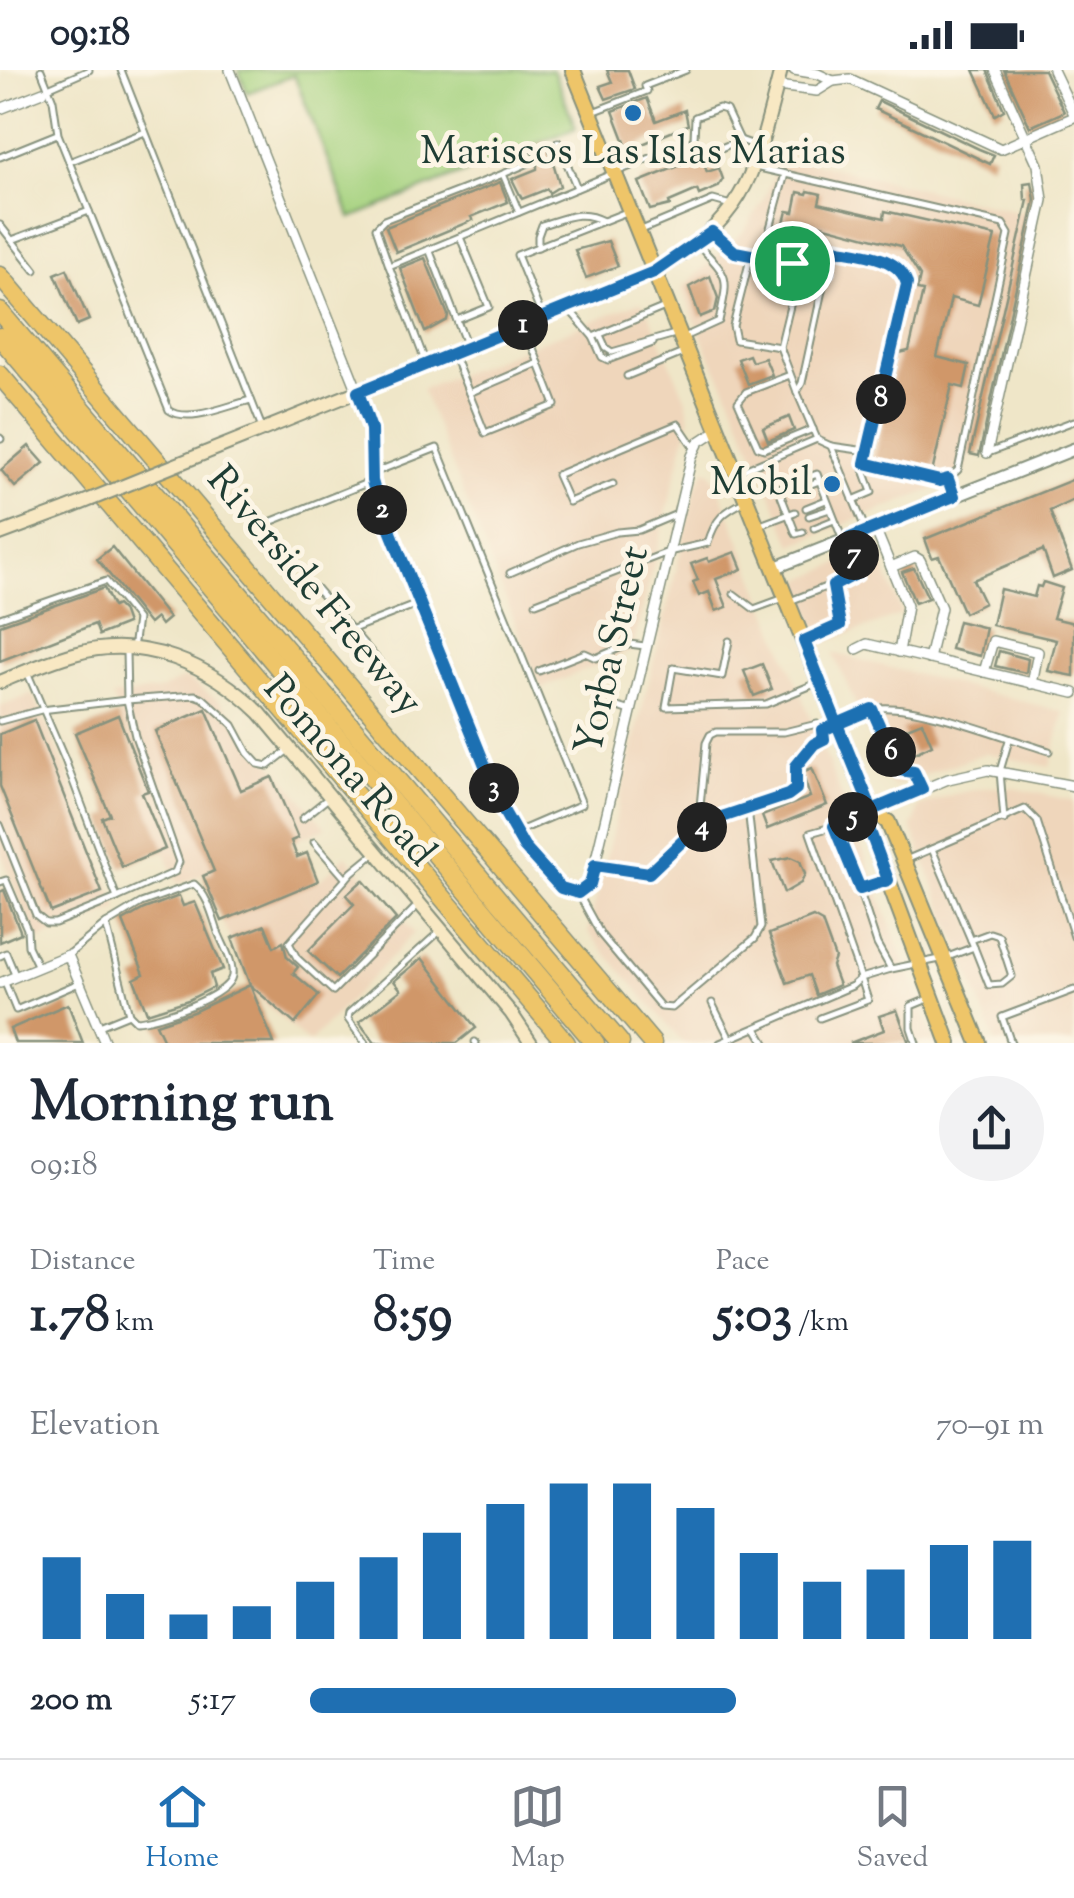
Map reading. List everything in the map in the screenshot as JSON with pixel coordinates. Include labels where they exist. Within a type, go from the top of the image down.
[{"type":"highway","name":"Riverside Freeway","points":[[0,276],[650,1040]]},
{"type":"highway","points":[[0,312],[620,1043]]},
{"type":"highway","points":[[0,337],[596,1043]]},
{"type":"highway","points":[[0,374],[566,1043]]},
{"type":"main road","points":[[573,70],[804,641],[820,682],[830,727],[872,810],[888,822],[979,1043]]},
{"type":"main road","points":[[0,534],[654,272],[698,244],[734,206],[754,167],[780,74]]},
{"type":"main road","name":"Pomona Road","points":[[0,682],[76,653],[130,649],[184,660],[214,674],[239,693],[290,749],[511,1013],[531,1043]]},
{"type":"main road","points":[[872,810],[867,823],[949,1043]]},
{"type":"street","points":[[230,70],[371,429],[372,477],[515,834],[561,888],[578,893]]},
{"type":"street","points":[[987,453],[1043,200],[1038,164],[995,70]]},
{"type":"street","points":[[780,74],[833,81],[850,79],[1000,148],[1028,140],[1074,116],[1054,70]]},
{"type":"street","points":[[780,74],[817,91],[833,81]]},
{"type":"street","points":[[0,109],[47,90]]},
{"type":"street","points":[[695,449],[719,429]]},
{"type":"street","name":"Yorba Street","points":[[578,893],[590,884],[695,449]]},
{"type":"street","points":[[774,568],[1074,449]]},
{"type":"street","points":[[870,530],[891,567],[906,606],[899,652]]},
{"type":"street","points":[[891,567],[915,557],[920,560],[941,608],[929,659]]},
{"type":"street","points":[[984,672],[993,641],[1038,652],[1032,684]]},
{"type":"street","points":[[857,649],[867,644],[1074,693]]},
{"type":"street","points":[[872,810],[968,773],[1000,771],[1074,786]]},
{"type":"street","points":[[2,982],[68,955],[105,1043]]},
{"type":"lane","points":[[41,70],[58,134],[169,410],[174,415],[188,415],[251,400]]},
{"type":"lane","points":[[47,90],[90,70]]},
{"type":"lane","points":[[121,70],[263,430]]},
{"type":"lane","points":[[590,113],[647,91],[644,86],[686,70]]},
{"type":"lane","points":[[694,140],[695,117],[719,108],[730,115],[740,140]]},
{"type":"lane","points":[[69,162],[144,132]]},
{"type":"lane","points":[[0,158],[58,134]]},
{"type":"lane","points":[[694,140],[709,153],[740,140],[760,147]]},
{"type":"lane","points":[[388,266],[694,140]]},
{"type":"lane","points":[[558,142],[577,188]]},
{"type":"lane","points":[[426,364],[388,266],[378,224],[531,162]]},
{"type":"lane","points":[[754,167],[1002,224],[1009,234],[958,470],[940,481],[865,463]]},
{"type":"lane","points":[[503,174],[519,212]]},
{"type":"lane","points":[[762,257],[784,174]]},
{"type":"lane","points":[[638,232],[713,200],[734,206]]},
{"type":"lane","points":[[542,317],[517,255],[629,210]]},
{"type":"lane","points":[[12,240],[88,211]]},
{"type":"lane","points":[[538,247],[542,225],[575,214],[590,214],[603,221]]},
{"type":"lane","points":[[0,225],[35,270]]},
{"type":"lane","points":[[712,232],[735,252],[826,272]]},
{"type":"lane","points":[[456,320],[489,307],[460,236]]},
{"type":"lane","points":[[627,376],[719,321],[728,281],[724,271],[698,244]]},
{"type":"lane","points":[[798,392],[830,248],[893,262],[904,270],[907,284],[866,451],[872,492],[854,500]]},
{"type":"lane","points":[[429,249],[456,320],[469,393],[486,432],[556,405],[524,324]]},
{"type":"lane","points":[[751,255],[733,326],[736,340],[780,347]]},
{"type":"lane","points":[[800,265],[780,347],[817,439],[831,446],[866,451]]},
{"type":"lane","points":[[567,306],[612,352],[656,341],[682,341]]},
{"type":"lane","points":[[596,335],[668,306]]},
{"type":"lane","points":[[469,393],[539,364]]},
{"type":"lane","points":[[790,374],[740,396],[743,415],[758,447],[764,449],[813,429]]},
{"type":"lane","points":[[987,453],[1074,420]]},
{"type":"lane","points":[[612,484],[569,502],[557,475],[678,424],[695,449]]},
{"type":"lane","points":[[737,474],[817,439]]},
{"type":"lane","points":[[831,446],[870,530]]},
{"type":"lane","points":[[255,528],[437,448],[582,804],[515,834]]},
{"type":"lane","points":[[734,594],[754,609],[833,586],[856,574],[846,539],[834,520],[817,474],[797,485]]},
{"type":"lane","points":[[948,479],[954,496]]},
{"type":"lane","points":[[784,491],[796,534],[803,532]]},
{"type":"lane","points":[[536,603],[668,552],[708,543],[725,510],[747,500]]},
{"type":"lane","points":[[806,508],[827,500]]},
{"type":"lane","points":[[809,516],[830,508]]},
{"type":"lane","points":[[758,526],[792,513]]},
{"type":"lane","points":[[510,573],[578,542],[639,530],[677,514]]},
{"type":"lane","points":[[814,528],[834,520]]},
{"type":"lane","points":[[0,618],[106,581],[137,619],[130,649],[127,700],[135,736],[179,862],[175,872],[55,923],[46,923],[36,915],[0,825]]},
{"type":"lane","points":[[804,641],[840,625],[833,586]]},
{"type":"lane","points":[[316,588],[388,672]]},
{"type":"lane","points":[[352,630],[420,603]]},
{"type":"lane","points":[[730,641],[722,676],[673,668],[666,707],[766,704],[820,682]]},
{"type":"lane","points":[[539,671],[585,653],[596,658],[629,644],[645,646]]},
{"type":"lane","points":[[26,672],[65,760],[117,898]]},
{"type":"lane","points":[[0,722],[41,710],[195,695],[224,714],[258,764],[268,766],[290,749]]},
{"type":"lane","points":[[600,710],[615,706],[631,711]]},
{"type":"lane","points":[[698,828],[706,744],[716,732],[784,732],[818,724],[830,727],[882,707],[936,716],[1048,751]]},
{"type":"lane","points":[[872,709],[899,770],[914,772],[922,789]]},
{"type":"lane","points":[[595,865],[649,873],[698,828],[796,789],[796,766],[814,744],[824,739],[830,727]]},
{"type":"lane","points":[[1004,820],[1000,771],[1009,740]]},
{"type":"lane","points":[[302,819],[330,797]]},
{"type":"lane","points":[[578,893],[601,936],[661,1006],[672,1008],[754,938],[761,927],[748,808]]},
{"type":"lane","points":[[905,860],[1025,809],[1037,821],[1074,936]]},
{"type":"lane","points":[[820,1018],[868,1000],[810,833],[872,810]]},
{"type":"lane","points":[[834,826],[890,969]]},
{"type":"lane","points":[[314,842],[346,879]]},
{"type":"lane","points":[[720,1043],[852,986],[860,978],[944,958],[972,944],[990,933],[1000,936],[1012,976],[1002,984],[989,985],[972,944],[932,849]]},
{"type":"lane","points":[[376,852],[346,879],[289,943],[297,958],[333,991],[420,904]]},
{"type":"lane","points":[[0,882],[6,880],[17,902],[38,968]]},
{"type":"lane","points":[[860,889],[888,880]]},
{"type":"lane","points":[[68,955],[106,924],[122,912],[194,884],[204,895],[232,967],[232,980],[226,990],[212,996],[150,1020],[136,1021],[129,1014],[106,924]]},
{"type":"lane","points":[[365,1043],[348,1019],[349,1013],[441,930]]},
{"type":"lane","points":[[2,952],[16,976]]},
{"type":"lane","points":[[2,982],[16,1010],[79,983]]},
{"type":"lane","points":[[1012,1043],[1002,1017],[1074,990]]},
{"type":"lane","points":[[916,1043],[910,1028],[911,1006],[932,998]]},
{"type":"lane","points":[[712,1003],[730,1039]]},
{"type":"lane","points":[[97,1026],[129,1014]]},
{"type":"lane","points":[[756,1028],[765,1043]]},
{"type":"shaded area","points":[[782,156],[1025,213],[966,469],[959,479],[792,545],[682,288],[744,231],[763,201]]},
{"type":"shaded area","points":[[640,302],[646,307],[686,399],[690,418],[632,651],[541,688],[422,389]]},
{"type":"shaded area","points":[[705,470],[711,472],[721,493],[935,1043],[683,1043],[588,932],[696,488]]},
{"type":"shaded area","points":[[876,547],[902,614],[822,644],[799,581]]},
{"type":"shaded area","points":[[833,653],[1064,712],[1050,767],[986,753],[892,786]]},
{"type":"shaded area","points":[[185,678],[220,701],[326,828],[178,884],[141,793],[149,790],[112,697],[160,690]]},
{"type":"shaded area","points":[[32,694],[62,759],[118,909],[36,941],[0,850],[0,707]]},
{"type":"shaded area","points":[[989,787],[1014,788],[1074,801],[1074,1043],[996,1043],[911,826],[918,807]]},
{"type":"shaded area","points":[[346,856],[414,933],[309,1043],[263,1002],[251,985],[221,919],[319,881]]},
{"type":"green space","points":[[238,70],[553,70],[576,128],[351,218],[294,75],[247,93]]},
{"type":"building","points":[[607,70],[628,70],[635,89],[606,99],[600,86],[612,82]]},
{"type":"building","points":[[974,70],[987,70],[1004,110],[995,115]]},
{"type":"building","points":[[1004,70],[1044,70],[1064,112],[1030,127]]},
{"type":"building","points":[[647,98],[656,121],[685,110],[688,125],[628,150],[613,111]]},
{"type":"building","points":[[879,101],[994,155],[990,164],[875,109]]},
{"type":"building","points":[[547,142],[560,186],[549,193],[547,189],[522,199],[512,179],[537,169],[537,160],[529,149]]},
{"type":"building","points":[[701,157],[707,172],[719,168],[723,179],[718,187],[699,195],[697,190],[669,202],[670,205],[650,210],[639,182]]},
{"type":"building","points":[[500,182],[508,202],[396,252],[386,227]]},
{"type":"building","points":[[1032,182],[1035,200],[979,456],[970,454],[1028,200],[1024,183]]},
{"type":"building","points":[[798,192],[821,194],[819,203],[884,218],[885,211],[995,236],[978,305],[951,298],[937,357],[969,365],[964,388],[952,385],[932,473],[874,459],[899,353],[909,351],[923,291],[917,290],[920,276],[901,246],[814,223],[806,257],[777,251],[787,211],[794,212]]},
{"type":"building","points":[[608,241],[618,266],[586,278],[575,250]]},
{"type":"building","points":[[425,258],[448,315],[447,320],[425,332],[400,268]]},
{"type":"building","points":[[67,269],[89,320],[77,325],[55,274]]},
{"type":"building","points":[[710,276],[718,298],[715,311],[700,317],[689,287]]},
{"type":"building","points":[[749,355],[752,362],[765,358],[772,375],[748,384],[738,359]]},
{"type":"building","points":[[789,417],[794,430],[768,441],[763,428]]},
{"type":"building","points":[[29,446],[44,463],[15,487],[1,470]]},
{"type":"building","points":[[1074,479],[1074,500],[1050,511],[1072,570],[1053,578],[1043,550],[973,580],[984,603],[964,613],[939,556],[932,558],[925,539]]},
{"type":"building","points":[[112,547],[169,618],[161,625],[156,618],[149,624],[97,559]]},
{"type":"building","points":[[735,552],[742,569],[716,579],[727,607],[716,611],[709,592],[699,596],[691,564]]},
{"type":"building","points":[[914,568],[928,598],[915,603],[902,572]]},
{"type":"building","points":[[1043,582],[1062,588],[1053,618],[1074,623],[1074,676],[1048,671],[1056,640],[992,625],[1000,589],[1034,597],[1037,586],[1041,587]]},
{"type":"building","points":[[104,588],[113,607],[117,605],[122,610],[127,624],[99,635],[95,624],[0,661],[0,625]]},
{"type":"building","points":[[958,621],[986,628],[980,656],[951,649]]},
{"type":"building","points":[[999,651],[1028,659],[1026,673],[995,666]]},
{"type":"building","points":[[762,664],[772,689],[754,696],[744,671]]},
{"type":"building","points":[[206,709],[241,790],[272,777],[298,838],[291,841],[297,857],[307,853],[318,881],[222,921],[203,876],[214,871],[155,731]]},
{"type":"building","points":[[118,715],[148,791],[142,793],[165,849],[122,867],[102,818],[110,815],[75,733]]},
{"type":"building","points":[[34,720],[102,892],[51,912],[0,786],[0,734]]},
{"type":"building","points":[[922,722],[932,745],[913,754],[902,730]]},
{"type":"building","points":[[812,768],[827,805],[767,829],[762,816],[810,797],[802,772]]},
{"type":"building","points":[[791,857],[800,861],[805,874],[801,883],[784,893],[772,861]]},
{"type":"building","points":[[363,880],[396,919],[337,978],[308,951],[354,904],[346,895]]},
{"type":"building","points":[[4,890],[21,933],[0,942],[0,892]]},
{"type":"building","points":[[179,896],[183,906],[195,902],[223,969],[210,974],[214,987],[147,1013],[134,979],[144,974],[123,921]]},
{"type":"building","points":[[813,917],[822,922],[835,958],[832,966],[839,985],[816,995],[809,975],[787,983],[769,934]]},
{"type":"building","points":[[265,925],[274,947],[283,942],[287,957],[298,967],[293,973],[319,995],[295,1024],[250,985],[232,938]]},
{"type":"building","points":[[422,958],[476,1028],[457,1043],[375,1043],[359,1022],[401,990],[394,981]]},
{"type":"building","points":[[250,985],[274,1043],[165,1043],[156,1024],[193,1012]]},
{"type":"building","points":[[68,1004],[83,1043],[15,1043],[10,1029]]},
{"type":"building","points":[[897,1010],[909,1043],[850,1043],[884,1030],[879,1016]]},
{"type":"place","name":"Mariscos Las Islas Marias","points":[[633,113]]},
{"type":"place","name":"Mobil","points":[[832,484]]},
{"type":"route","points":[[792,263],[735,252],[712,232],[654,272],[358,392],[371,429],[376,495],[503,810],[524,847],[569,892],[578,893],[590,884],[595,865],[649,873],[692,832],[722,817],[788,795],[796,789],[796,766],[814,744],[824,739],[823,730],[837,724],[872,810],[834,826],[852,878],[860,889],[888,880],[867,823],[872,810],[922,789],[914,772],[899,770],[872,709],[837,724],[804,641],[840,625],[833,586],[856,574],[850,538],[954,496],[948,479],[940,481],[865,463],[907,284],[904,270],[893,262],[830,248],[826,272],[792,263]]}]
